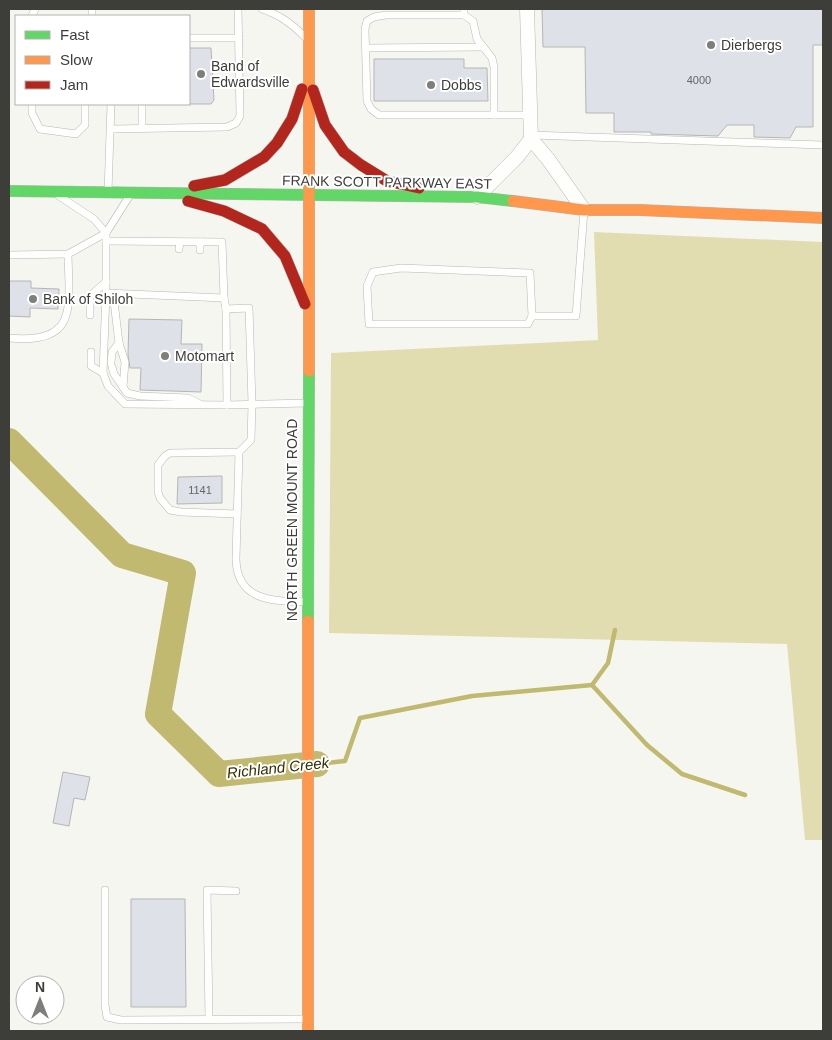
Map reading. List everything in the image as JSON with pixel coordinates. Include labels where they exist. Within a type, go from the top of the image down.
[{"type":"main road","name":"NORTH GREEN MOUNT ROAD","points":[[308,1031],[309,14]]},
{"type":"main road","points":[[160,193],[225,180],[264,157],[277,143],[292,119],[308,72]]},
{"type":"main road","points":[[308,72],[325,125],[344,152],[387,181],[457,197]]},
{"type":"main road","name":"FRANK SCOTT PARKWAY EAST","points":[[9,191],[477,197],[584,210],[640,210],[823,218]]},
{"type":"main road","points":[[160,193],[224,211],[262,229],[286,256],[308,313]]},
{"type":"street","points":[[309,14],[319,9]]},
{"type":"street","points":[[527,9],[531,137],[584,210]]},
{"type":"street","points":[[477,197],[517,157],[531,137]]},
{"type":"lane","points":[[111,129],[227,127],[236,123],[240,116],[238,9]]},
{"type":"lane","points":[[262,9],[276,13],[289,22],[309,41]]},
{"type":"lane","points":[[494,115],[494,67],[492,58],[478,39],[473,21],[464,12],[374,17],[367,21],[365,29],[367,102],[371,109],[379,115],[494,115],[530,115]]},
{"type":"lane","points":[[190,38],[239,38]]},
{"type":"lane","points":[[366,48],[483,46]]},
{"type":"lane","points":[[32,105],[32,113],[40,129],[76,134],[85,125],[85,105]]},
{"type":"lane","points":[[108,192],[111,105]]},
{"type":"lane","points":[[142,105],[142,128]]},
{"type":"lane","points":[[531,137],[823,145]]},
{"type":"lane","points":[[52,192],[94,219],[106,233],[106,282],[125,362],[123,387]]},
{"type":"lane","points":[[9,255],[68,254],[106,233],[132,193]]},
{"type":"lane","points":[[532,316],[576,316],[584,210]]},
{"type":"lane","points":[[106,241],[135,245],[179,246],[200,246],[222,242],[226,309],[227,405]]},
{"type":"lane","points":[[9,338],[40,338],[60,328],[66,320],[69,306],[68,254]]},
{"type":"lane","points":[[401,268],[530,273],[532,316],[528,324],[369,324],[367,286],[373,272],[401,268]]},
{"type":"lane","points":[[90,315],[90,296],[106,282]]},
{"type":"lane","points":[[199,297],[200,289]]},
{"type":"lane","points":[[109,293],[157,292],[224,298]]},
{"type":"lane","points":[[109,293],[103,373],[108,386],[126,404],[227,405],[308,403]]},
{"type":"lane","points":[[226,309],[249,308],[252,404],[251,440],[239,452],[236,566],[243,583],[250,592],[274,601],[307,602]]},
{"type":"lane","points":[[119,343],[112,352],[112,365],[114,374],[127,393],[140,396],[188,398],[202,405]]},
{"type":"lane","points":[[91,352],[91,366],[103,373]]},
{"type":"lane","points":[[237,514],[170,510],[160,498],[158,492],[158,466],[165,456],[170,453],[239,452]]},
{"type":"lane","points":[[105,890],[105,1005],[107,1017],[121,1020],[308,1019]]},
{"type":"lane","points":[[210,1019],[207,890],[236,891]]},
{"type":"shaded area","points":[[594,232],[823,242],[823,840],[805,840],[787,644],[329,633],[331,353],[598,340]]},
{"type":"building","points":[[542,9],[823,9],[823,45],[813,45],[813,127],[796,127],[790,138],[754,137],[754,125],[727,125],[718,136],[614,132],[614,113],[586,113],[585,47],[543,47]]},
{"type":"building","name":"Band of Edwardsville","points":[[190,48],[211,48],[214,100],[211,104],[190,104]]},
{"type":"building","name":"Dobbs","points":[[374,59],[464,59],[464,68],[487,68],[488,101],[374,101]]},
{"type":"building","name":"Bank of Shiloh","points":[[9,281],[31,281],[31,288],[59,289],[58,309],[30,308],[30,317],[9,316]]},
{"type":"building","name":"Motomart","points":[[129,319],[182,320],[181,344],[202,344],[201,392],[140,390],[141,368],[130,368],[128,355]]},
{"type":"building","points":[[222,476],[222,503],[177,504],[178,477]]},
{"type":"building","points":[[63,772],[90,777],[85,800],[74,798],[69,826],[53,823]]},
{"type":"building","points":[[131,899],[185,899],[186,1007],[131,1007]]},
{"type":"waterway","name":"Richland Creek","points":[[9,441],[122,555],[183,573],[158,714],[219,774],[317,764]]},
{"type":"waterway","points":[[592,685],[608,663],[615,630]]},
{"type":"waterway","name":"Richland Creek","points":[[592,685],[647,745],[682,774],[745,795]]},
{"type":"waterway","name":"Richland Creek","points":[[317,764],[345,761],[360,718],[472,696],[592,685]]},
{"type":"traffic: fast","points":[[9,191],[477,197],[513,201]]},
{"type":"traffic: fast","points":[[308,621],[309,371]]},
{"type":"traffic: slow","points":[[309,9],[309,371]]},
{"type":"traffic: slow","points":[[513,201],[584,210],[640,210],[823,218]]},
{"type":"traffic: slow","points":[[308,621],[308,1031]]},
{"type":"traffic: jam","points":[[194,186],[225,180],[264,157],[277,143],[292,119],[302,89]]},
{"type":"traffic: jam","points":[[313,90],[325,125],[344,152],[387,181],[419,188]]},
{"type":"traffic: jam","points":[[188,201],[224,211],[262,229],[285,256],[305,304]]},
{"type":"place","name":"Dierbergs","points":[[711,45]]},
{"type":"place","name":"Band of Edwardsville","points":[[201,74]]},
{"type":"place","name":"Dobbs","points":[[431,85]]},
{"type":"place","name":"Bank of Shiloh","points":[[33,299]]},
{"type":"place","name":"Motomart","points":[[165,356]]}]
